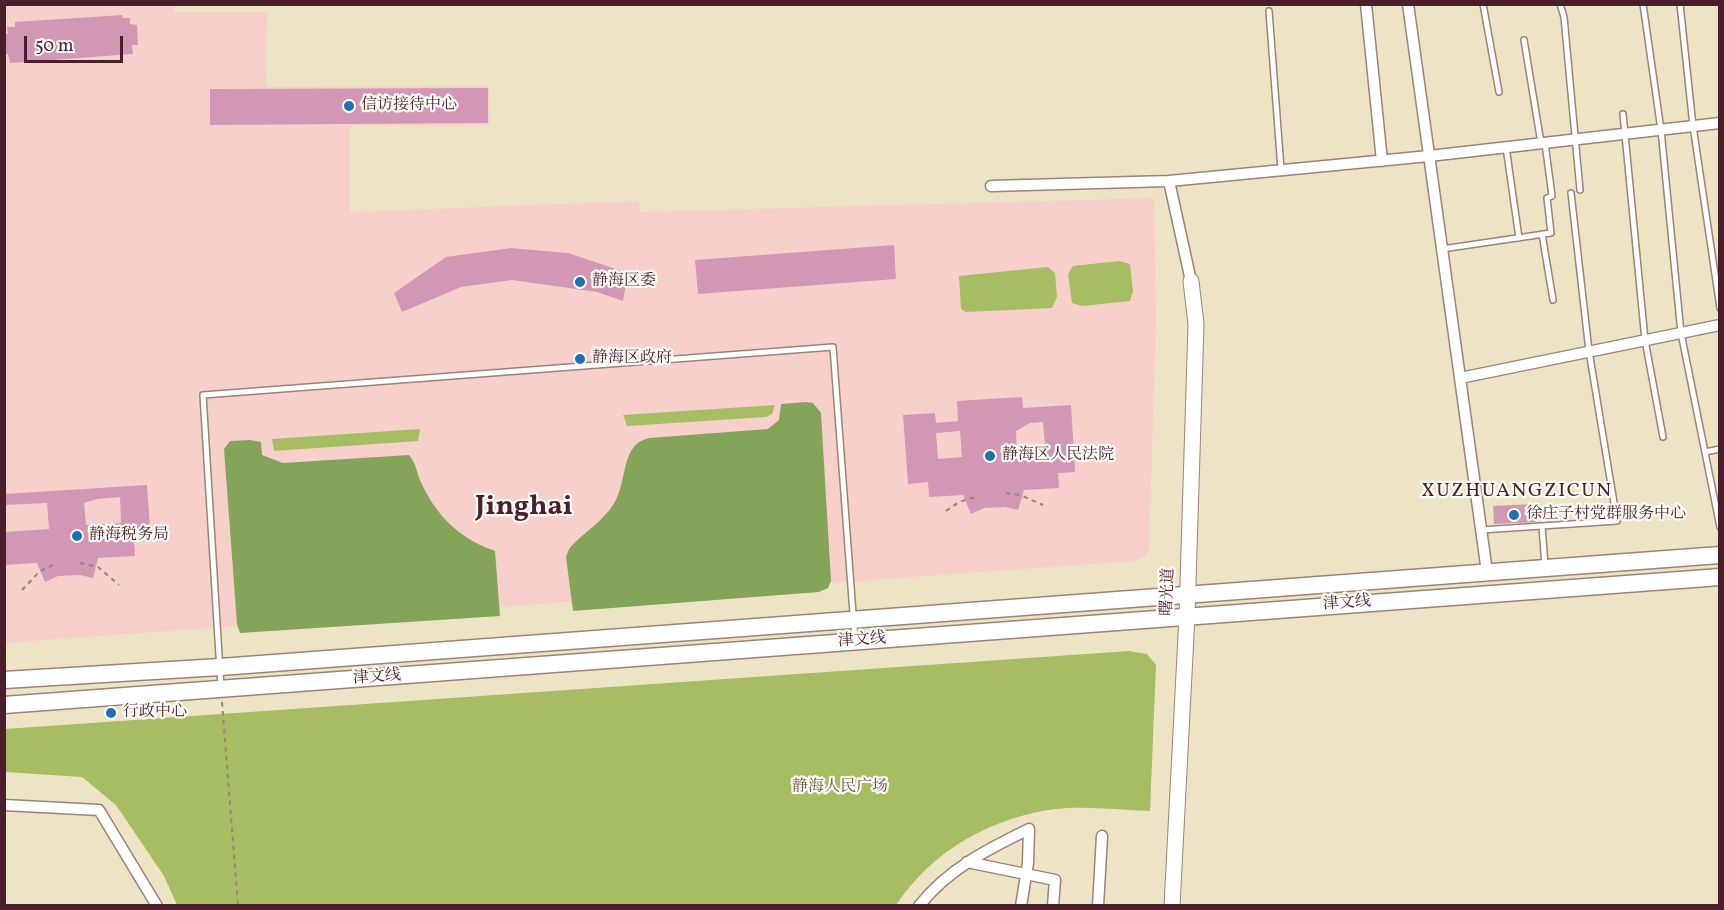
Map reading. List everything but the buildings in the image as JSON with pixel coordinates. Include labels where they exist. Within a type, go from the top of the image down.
[{"type":"main road","name":"津文线","points":[[4,680],[220,668],[1719,555]]},
{"type":"main road","name":"津文线","points":[[4,705],[1719,577]]},
{"type":"street","points":[[1366,4],[1382,161]]},
{"type":"street","points":[[1408,4],[1487,572]]},
{"type":"street","points":[[991,186],[1169,181],[1382,161],[1719,123]]},
{"type":"street","points":[[1169,181],[1191,280]]},
{"type":"street","name":"曙光道","points":[[1172,906],[1197,324],[1191,280]]},
{"type":"street","points":[[1460,378],[1719,325]]},
{"type":"street","points":[[4,805],[99,810],[157,906]]},
{"type":"street","points":[[919,906],[939,884],[967,862],[1029,829],[1022,906]]},
{"type":"street","points":[[1098,906],[1102,836]]},
{"type":"street","points":[[967,862],[1054,880],[1053,906]]},
{"type":"lane","points":[[1484,4],[1499,92]]},
{"type":"lane","points":[[1560,4],[1564,16],[1580,190]]},
{"type":"lane","points":[[1643,4],[1661,130],[1681,333],[1719,527]]},
{"type":"lane","points":[[1680,4],[1693,126],[1719,308]]},
{"type":"lane","points":[[1269,11],[1281,171]]},
{"type":"lane","points":[[1442,249],[1551,233],[1546,198],[1552,196],[1524,40]]},
{"type":"lane","points":[[1623,114],[1645,340],[1663,437]]},
{"type":"lane","points":[[1506,147],[1519,238]]},
{"type":"lane","points":[[1481,530],[1617,521],[1589,351],[1571,192]]},
{"type":"lane","points":[[1542,234],[1552,300]]},
{"type":"lane","points":[[221,690],[203,396],[750,353],[833,347],[855,641]]},
{"type":"lane","points":[[1705,452],[1719,449]]},
{"type":"lane","points":[[1542,526],[1546,568]]},
{"type":"path","points":[[1006,493],[1020,495],[1043,506]]},
{"type":"path","points":[[945,511],[959,502],[979,496]]},
{"type":"path","points":[[81,563],[98,567],[119,585]]},
{"type":"path","points":[[22,590],[40,571],[53,565]]},
{"type":"path","points":[[221,690],[238,906]]},
{"type":"shaded area","name":"静海区政府","points":[[174,4],[174,12],[267,12],[266,87],[489,86],[490,125],[350,126],[350,212],[639,201],[640,212],[1154,198],[1156,318],[1149,549],[1145,556],[1134,561],[5,643],[5,5]]},
{"type":"green space","points":[[1119,261],[1130,264],[1133,291],[1130,301],[1082,306],[1072,303],[1068,274],[1073,266]]},
{"type":"green space","points":[[1048,267],[1055,273],[1057,297],[1052,308],[966,312],[961,309],[959,276]]},
{"type":"green space","points":[[813,403],[821,413],[831,581],[828,588],[819,592],[573,611],[566,557],[575,542],[603,518],[614,503],[627,460],[634,446],[649,438],[768,429],[779,420],[781,404]]},
{"type":"green space","points":[[775,405],[772,414],[766,417],[627,426],[623,415]]},
{"type":"green space","points":[[420,429],[418,441],[274,451],[272,439]]},
{"type":"green space","points":[[230,441],[261,442],[262,455],[283,463],[409,455],[415,464],[426,493],[441,515],[471,540],[495,551],[500,616],[240,633],[237,624],[224,449]]},
{"type":"green space","name":"静海人民广场","points":[[1129,651],[1147,654],[1156,665],[1150,811],[1061,809],[1025,815],[1003,822],[962,842],[943,855],[910,886],[896,905],[177,905],[164,876],[116,805],[82,777],[5,772],[5,729]]},
{"type":"place","name":"信访接待中心","points":[[349,106]]},
{"type":"place","name":"静海区委","points":[[580,282]]},
{"type":"place","name":"静海区政府","points":[[580,359]]},
{"type":"place","name":"静海区人民法院","points":[[990,456]]},
{"type":"place","name":"徐庄子村党群服务中心","points":[[1514,515]]},
{"type":"place","name":"静海税务局","points":[[77,536]]},
{"type":"place","name":"行政中心","points":[[111,713]]},
{"type":"district","name":"XUZHUANGZICUN","points":[[1517,492]]},
{"type":"district","name":"Jinghai","points":[[524,509]]}]
